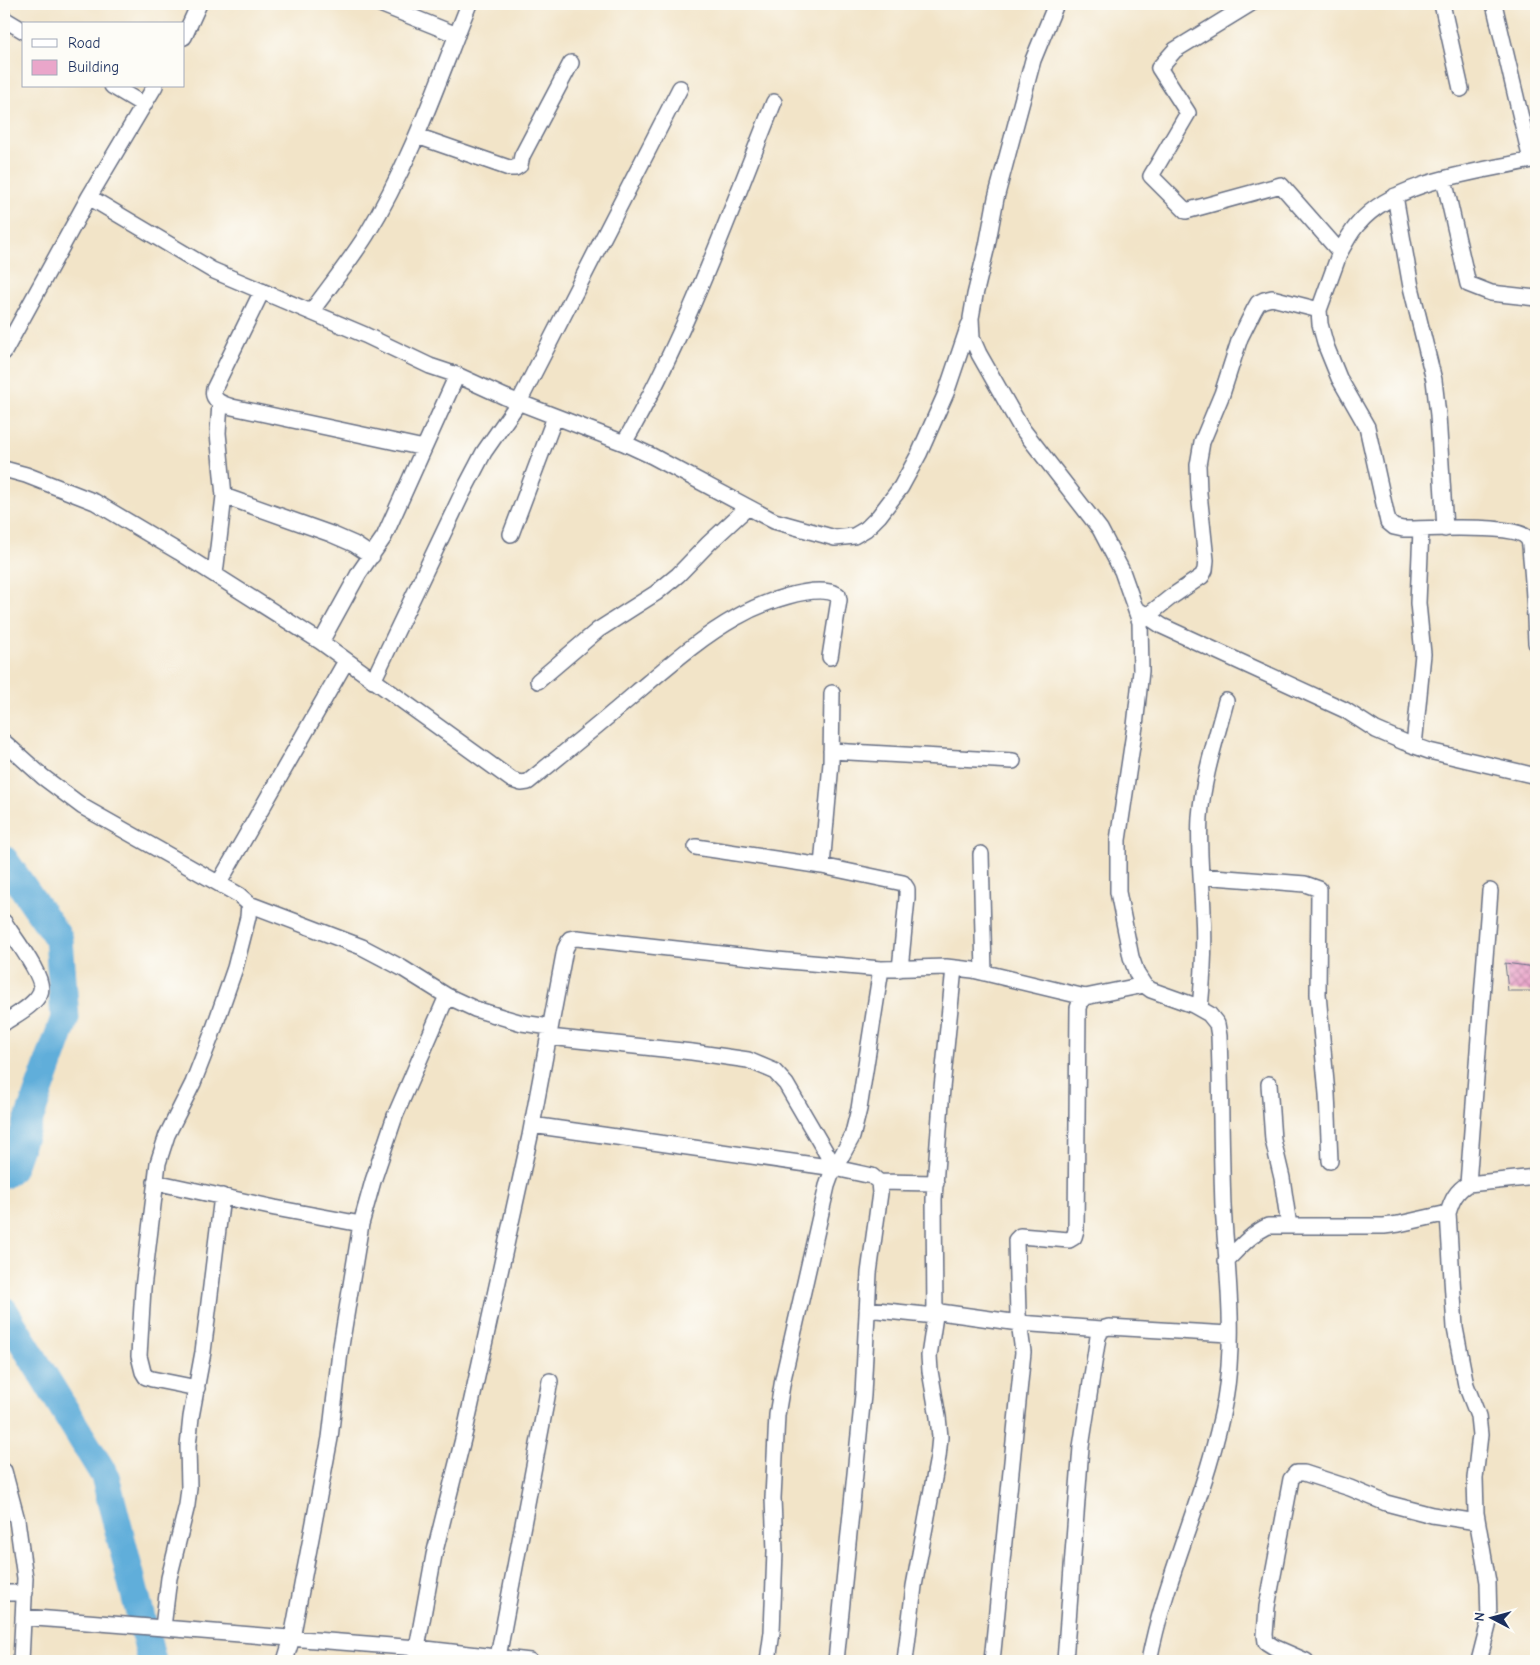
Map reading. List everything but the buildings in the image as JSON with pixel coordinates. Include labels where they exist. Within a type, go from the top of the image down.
[{"type":"street","points":[[185,34],[199,4]]},
{"type":"street","points":[[380,4],[457,35]]},
{"type":"street","points":[[311,312],[366,235],[382,206],[417,136],[469,4]]},
{"type":"street","points":[[89,197],[212,270],[262,290],[430,366],[457,375],[518,402],[624,443],[774,521],[835,538],[854,536],[866,529],[879,516],[901,487],[919,454],[946,393],[971,318],[1009,144],[1034,60],[1056,4]]},
{"type":"street","points":[[1250,4],[1175,50],[1159,68],[1188,113],[1151,176],[1186,211],[1281,185],[1340,252]]},
{"type":"street","points":[[1442,4],[1461,89]]},
{"type":"street","points":[[1494,4],[1533,160],[1444,179],[1414,188],[1382,202],[1358,223],[1340,252],[1319,310],[1320,324],[1326,346],[1339,378],[1367,427],[1388,522],[1394,527],[1403,529],[1489,528],[1513,530],[1524,534],[1529,540],[1534,581],[1536,643]]},
{"type":"street","points":[[4,19],[22,30]]},
{"type":"street","points":[[417,136],[509,168],[515,168],[520,165],[522,156],[571,63]]},
{"type":"street","points":[[115,88],[144,105]]},
{"type":"street","points":[[4,352],[89,197],[154,88]]},
{"type":"street","points":[[373,681],[466,486],[484,452],[518,402],[680,88]]},
{"type":"street","points":[[624,443],[644,409],[680,334],[774,102]]},
{"type":"street","points":[[1444,179],[1468,284],[1491,293],[1536,298]]},
{"type":"street","points":[[1395,196],[1411,288],[1434,380],[1445,529]]},
{"type":"street","points":[[262,290],[214,389],[212,394],[214,398],[220,403],[232,407],[424,448]]},
{"type":"street","points":[[1141,615],[1202,576],[1206,560],[1198,465],[1202,442],[1222,394],[1240,338],[1258,303],[1272,298],[1319,310]]},
{"type":"street","points":[[971,318],[972,338],[1020,426],[1100,529],[1122,571],[1141,615],[1141,671],[1118,840],[1118,892],[1131,957],[1137,974],[1144,984],[1151,990],[1209,1014],[1217,1024],[1219,1036],[1230,1357],[1225,1398],[1214,1448],[1166,1594],[1153,1639],[1149,1661]]},
{"type":"street","points":[[321,642],[359,573],[384,537],[457,375]]},
{"type":"street","points":[[215,574],[224,496],[218,433],[220,403]]},
{"type":"street","points":[[511,534],[556,417]]},
{"type":"street","points":[[4,469],[26,475],[95,502],[215,574],[321,642],[512,780],[521,784],[528,782],[682,655],[736,617],[764,603],[793,594],[821,591],[833,592],[838,595],[839,600],[830,657]]},
{"type":"street","points":[[224,496],[331,534],[354,544],[372,556]]},
{"type":"street","points":[[538,681],[598,630],[656,593],[678,575],[747,508]]},
{"type":"street","points":[[1414,746],[1423,654],[1418,603],[1421,529]]},
{"type":"street","points":[[1141,615],[1345,710],[1376,730],[1414,746],[1536,776]]},
{"type":"street","points":[[219,883],[346,661]]},
{"type":"street","points":[[822,866],[831,751],[832,693]]},
{"type":"street","points":[[1200,1009],[1204,967],[1203,912],[1199,859],[1200,816],[1206,779],[1226,701]]},
{"type":"street","points":[[4,742],[43,777],[83,807],[219,883],[239,895],[249,904],[362,948],[402,968],[447,996],[475,1009],[550,1032],[748,1060],[774,1070],[786,1084],[835,1168]]},
{"type":"street","points":[[831,751],[1013,761]]},
{"type":"street","points":[[696,847],[822,866],[903,883],[907,889],[907,898],[900,969]]},
{"type":"street","points":[[981,854],[984,973]]},
{"type":"street","points":[[1201,876],[1305,884],[1319,889],[1318,994],[1327,1094],[1330,1161]]},
{"type":"street","points":[[1468,1184],[1490,891]]},
{"type":"street","points":[[197,1388],[152,1380],[146,1377],[143,1372],[139,1356],[143,1288],[155,1182],[162,1149],[193,1082],[235,968],[248,917],[249,904]]},
{"type":"street","points":[[4,922],[38,973],[42,984],[40,993],[31,1003],[4,1023]]},
{"type":"street","points":[[417,1648],[434,1555],[465,1431],[532,1125],[565,949],[570,939],[577,938],[777,960],[881,969],[954,968],[984,973],[1085,997],[1144,984]]},
{"type":"street","points":[[905,1661],[914,1586],[940,1437],[929,1356],[935,1316],[936,1183],[942,1088],[954,968]]},
{"type":"street","points":[[768,1661],[772,1632],[775,1551],[773,1498],[777,1414],[827,1186],[852,1137],[859,1109],[881,969]]},
{"type":"street","points":[[285,1661],[292,1638],[330,1438],[340,1352],[360,1224],[395,1116],[447,996]]},
{"type":"street","points":[[992,1661],[1023,1352],[1019,1323],[1016,1240],[1020,1236],[1069,1240],[1074,1237],[1076,1230],[1078,1008],[1080,1002],[1085,997]]},
{"type":"street","points":[[1269,1084],[1273,1140],[1282,1178],[1289,1226]]},
{"type":"street","points":[[532,1125],[835,1168],[872,1176],[879,1182],[936,1183]]},
{"type":"street","points":[[1479,1661],[1489,1622],[1488,1582],[1477,1522],[1475,1478],[1480,1435],[1478,1416],[1466,1385],[1455,1328],[1448,1214],[1452,1200],[1460,1189],[1468,1184],[1536,1176]]},
{"type":"street","points":[[155,1182],[360,1224]]},
{"type":"street","points":[[836,1661],[863,1395],[869,1273],[880,1193],[879,1182]]},
{"type":"street","points":[[158,1627],[187,1505],[189,1488],[188,1446],[203,1352],[222,1196]]},
{"type":"street","points":[[1226,1261],[1259,1230],[1268,1226],[1384,1226],[1448,1214]]},
{"type":"street","points":[[867,1309],[935,1316],[940,1312],[1019,1323],[1102,1329],[1108,1327],[1230,1334]]},
{"type":"street","points":[[1065,1661],[1081,1446],[1098,1337],[1102,1329]]},
{"type":"street","points":[[498,1657],[550,1381]]},
{"type":"street","points":[[4,1471],[17,1520],[25,1578],[21,1661]]},
{"type":"street","points":[[1306,1661],[1274,1648],[1266,1642],[1264,1635],[1290,1479],[1296,1473],[1304,1473],[1350,1488],[1386,1503],[1432,1515],[1477,1522]]},
{"type":"street","points":[[4,1593],[25,1593]]},
{"type":"street","points":[[23,1617],[417,1648],[530,1661]]},
{"type":"waterway","points":[[4,860],[59,939],[65,1018],[12,1167],[4,1174]]},
{"type":"waterway","points":[[4,1311],[105,1476],[152,1661]]}]
